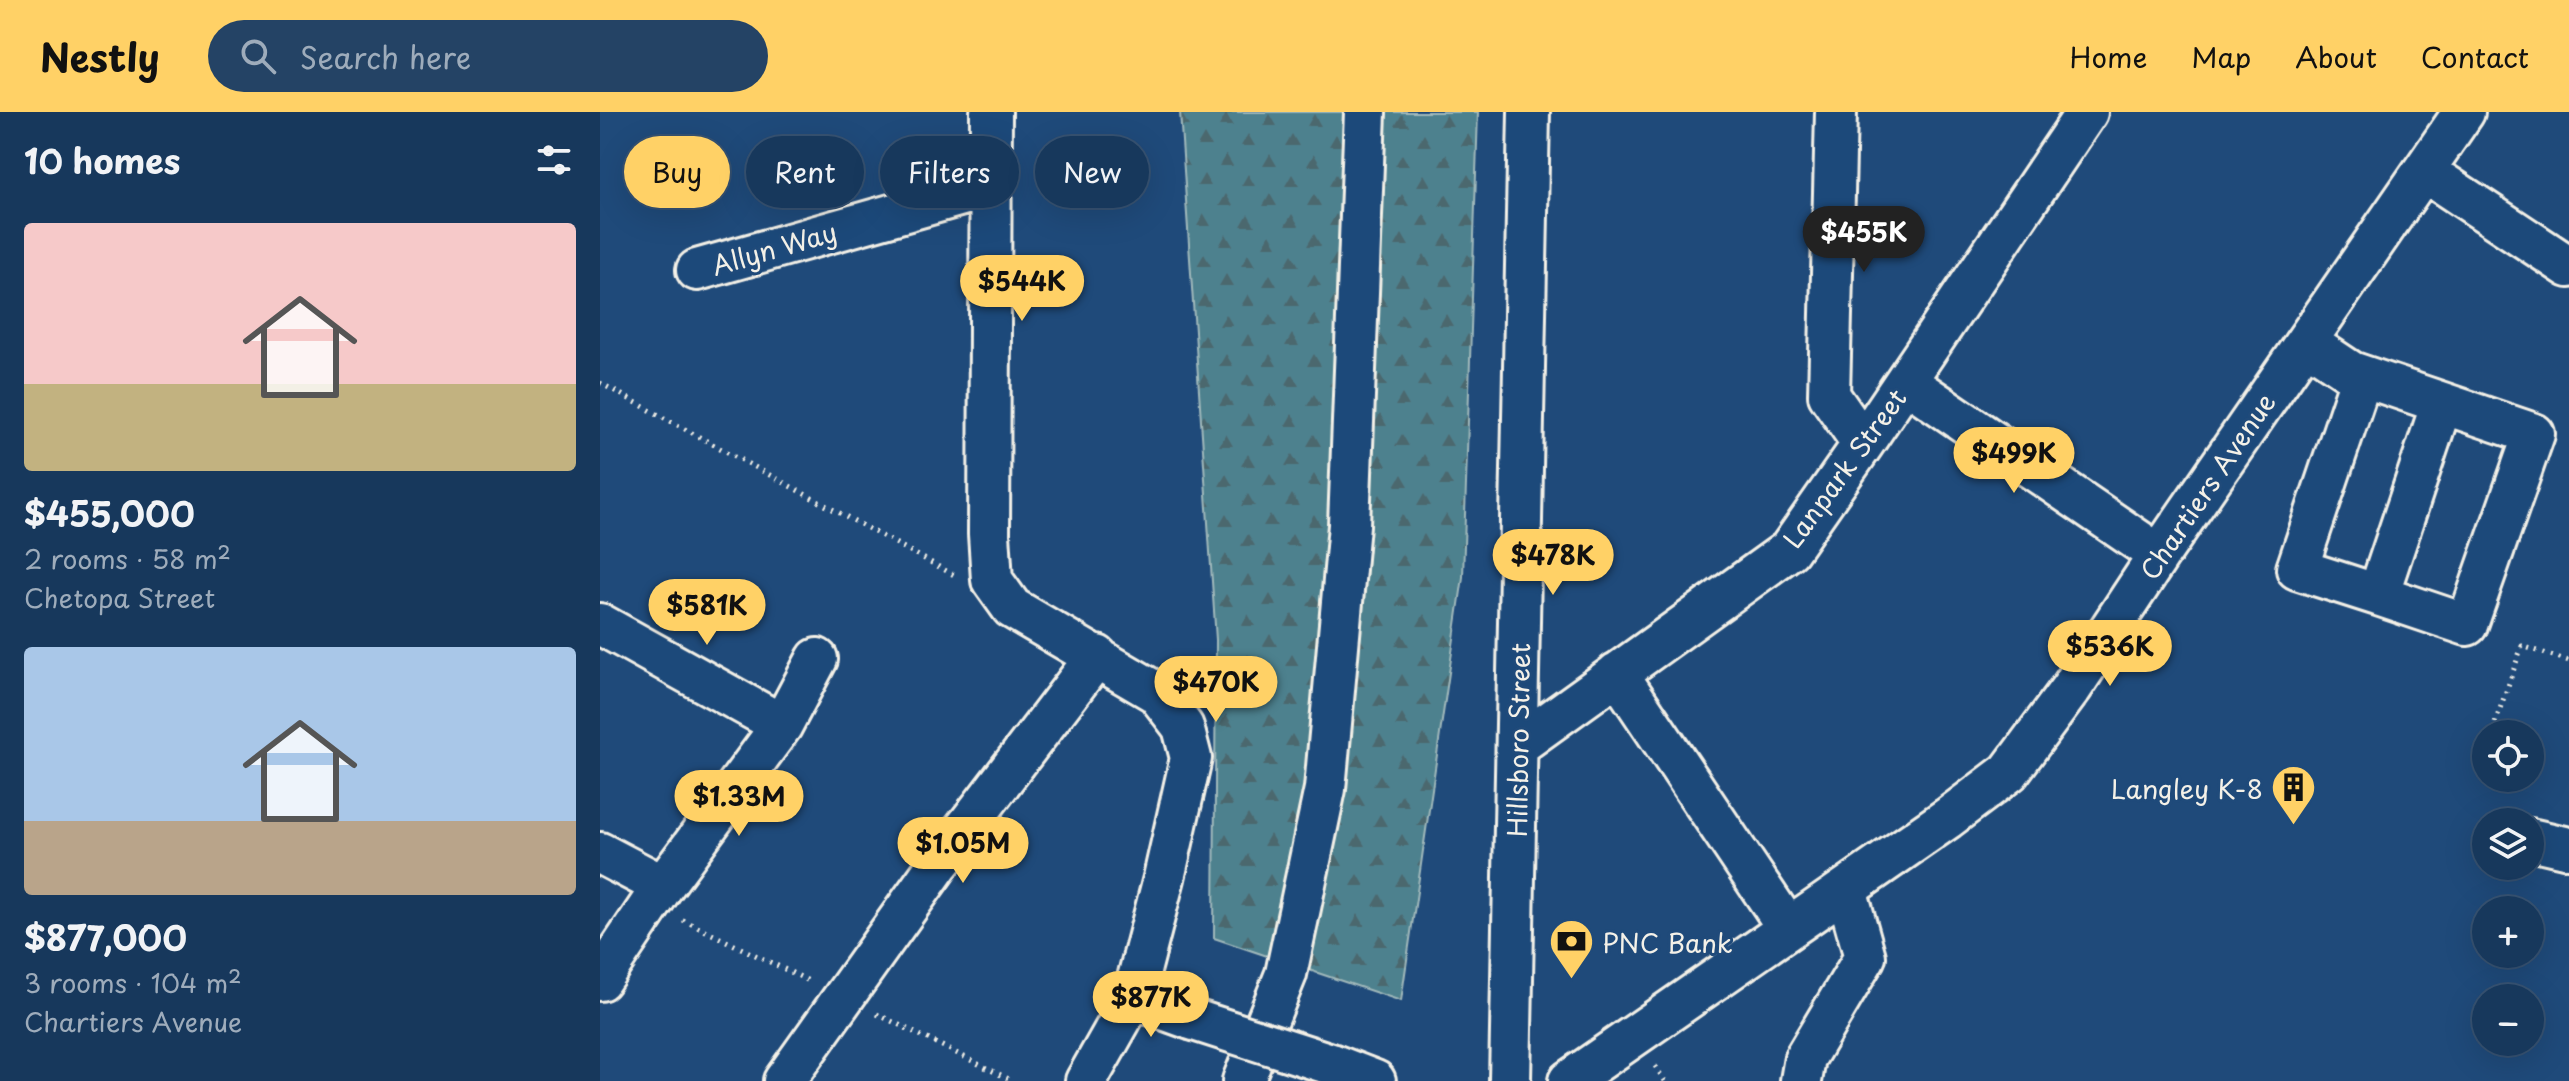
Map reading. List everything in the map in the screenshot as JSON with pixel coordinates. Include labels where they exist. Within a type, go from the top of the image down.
[{"type":"street","points":[[991,112],[991,136]]},
{"type":"street","points":[[1243,1081],[1286,974],[1325,789],[1349,525],[1365,112]]},
{"type":"street","name":"Hillsboro Street","points":[[1510,1081],[1529,112]]},
{"type":"street","points":[[1836,112],[1829,395],[1863,444]]},
{"type":"street","name":"Lanpark Street","points":[[1518,745],[1789,550],[2087,112]]},
{"type":"street","name":"Chartiers Avenue","points":[[1569,1081],[1948,818],[2009,772],[2072,687],[2159,555],[2464,112]]},
{"type":"street","points":[[2424,171],[2569,267]]},
{"type":"street","name":"Allyn Way","points":[[697,270],[916,208]]},
{"type":"street","points":[[990,208],[989,534],[992,580],[1012,608],[1157,693],[1183,727],[1191,758],[1133,998],[1086,1081]]},
{"type":"street","points":[[2306,342],[2351,372],[2534,434],[2467,625],[2297,569],[2362,376]]},
{"type":"street","points":[[1906,382],[2159,555]]},
{"type":"street","points":[[2378,595],[2442,403]]},
{"type":"street","points":[[600,624],[782,725]]},
{"type":"street","points":[[784,1081],[939,863],[1097,656]]},
{"type":"street","points":[[600,980],[663,886],[782,725],[817,659]]},
{"type":"street","points":[[1617,673],[1788,928]]},
{"type":"street","points":[[2544,842],[2569,848]]},
{"type":"street","points":[[600,853],[663,886]]},
{"type":"street","points":[[1801,1081],[1805,1058],[1865,957],[1846,889]]},
{"type":"street","points":[[1133,998],[1375,1081]]},
{"type":"path","points":[[600,383],[956,576]]},
{"type":"path","points":[[2496,720],[2522,646],[2569,661]]},
{"type":"green space","points":[[1180,112],[1478,112],[1463,577],[1401,1001],[1214,938],[1216,640]]},
{"type":"place","name":"Langley K-8","points":[[2294,827]]},
{"type":"place","name":"PNC Bank","points":[[1571,981]]}]
